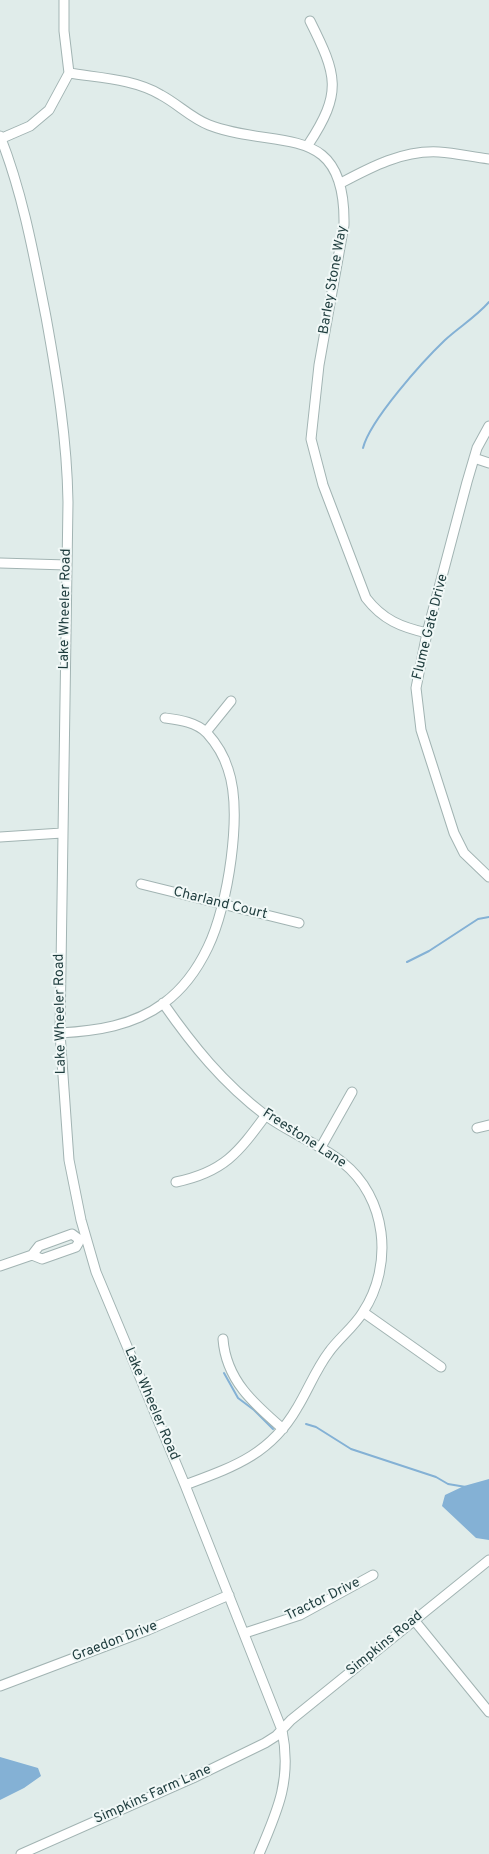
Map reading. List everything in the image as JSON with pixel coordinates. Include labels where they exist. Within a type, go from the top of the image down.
[{"type":"street","points":[[0,138],[30,126],[49,110],[69,73],[64,31],[64,0]]},
{"type":"street","points":[[69,73],[131,82],[148,88],[162,95],[195,118],[223,130],[308,145],[323,121],[334,89],[330,61],[310,21]]},
{"type":"street","name":"Lake Wheeler Road","points":[[0,138],[24,208],[39,280],[66,447],[67,565],[60,1033],[69,1160],[83,1239],[185,1485],[282,1730],[287,1768],[283,1793],[258,1854]]},
{"type":"street","name":"Barley Stone Way","points":[[308,145],[328,162],[341,183],[344,203],[344,225],[319,365],[311,439],[323,485],[366,598],[378,613],[407,629],[427,633]]},
{"type":"street","points":[[341,183],[379,164],[406,155],[438,152],[489,159]]},
{"type":"street","name":"Flume Gate Drive","points":[[489,426],[482,436],[474,458],[427,633],[416,688],[420,730],[454,834],[464,853],[489,877]]},
{"type":"street","points":[[474,458],[489,462]]},
{"type":"street","points":[[0,563],[67,565]]},
{"type":"street","points":[[206,732],[231,701]]},
{"type":"street","points":[[60,1033],[97,1031],[117,1026],[138,1018],[163,1003],[192,974],[202,958],[223,904],[232,831],[232,784],[223,756],[206,732],[180,720],[165,718]]},
{"type":"street","points":[[0,837],[62,833]]},
{"type":"street","name":"Charland Court","points":[[141,884],[299,923]]},
{"type":"street","name":"Freestone Lane","points":[[163,1003],[207,1063],[266,1116],[321,1146],[354,1173],[372,1199],[379,1221],[383,1245],[377,1283],[363,1312],[328,1353],[284,1429],[272,1442],[254,1456],[185,1485]]},
{"type":"street","points":[[321,1146],[352,1092]]},
{"type":"street","points":[[176,1182],[205,1173],[236,1154],[266,1116]]},
{"type":"street","points":[[477,1128],[489,1125]]},
{"type":"street","points":[[0,1266],[32,1255],[39,1246],[72,1234],[83,1239],[76,1247],[42,1259],[32,1255]]},
{"type":"street","points":[[363,1312],[441,1367]]},
{"type":"street","points":[[224,1339],[224,1351],[239,1386],[254,1405],[284,1429]]},
{"type":"street","name":"Simpkins Road","points":[[282,1730],[489,1560]]},
{"type":"street","name":"Tractor Drive","points":[[244,1633],[300,1615],[373,1575]]},
{"type":"street","name":"Graedon Drive","points":[[0,1686],[148,1630],[229,1595]]},
{"type":"street","points":[[414,1620],[489,1712]]},
{"type":"street","name":"Simpkins Farm Lane","points":[[21,1854],[193,1778],[265,1743],[282,1730]]},
{"type":"water","points":[[489,1479],[489,1540],[476,1538],[442,1506],[445,1495],[464,1486]]},
{"type":"water","points":[[0,1757],[38,1768],[41,1776],[24,1788],[0,1800]]},
{"type":"waterway","points":[[363,448],[376,422],[398,391],[445,340],[489,302]]},
{"type":"waterway","points":[[407,962],[429,951],[478,919],[489,917]]},
{"type":"waterway","points":[[224,1373],[238,1398],[254,1410],[273,1429]]},
{"type":"waterway","points":[[306,1424],[316,1427],[351,1449],[436,1477],[448,1484],[466,1487]]}]
